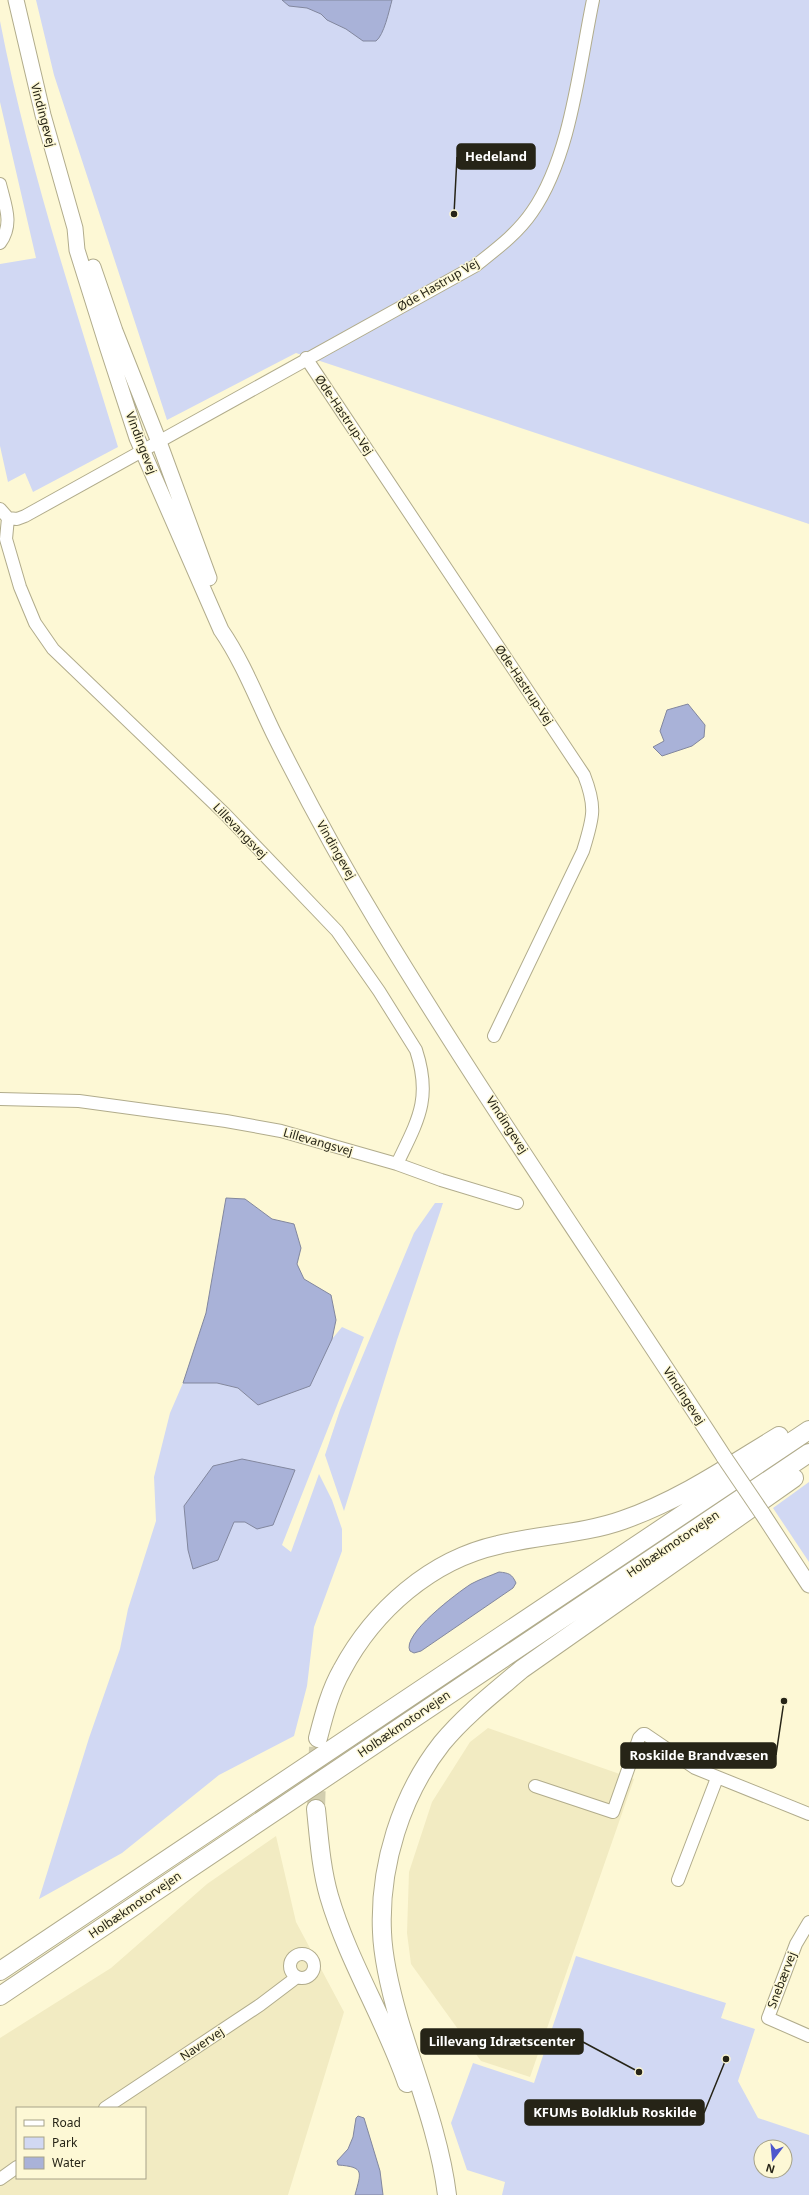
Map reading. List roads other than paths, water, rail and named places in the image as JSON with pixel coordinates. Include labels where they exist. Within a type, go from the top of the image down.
[{"type":"highway","points":[[318,1738],[328,1703],[342,1670],[366,1633],[392,1602],[427,1575],[459,1558],[497,1545],[621,1521],[665,1503],[719,1475],[809,1418]]},
{"type":"highway","name":"Holbækmotorvejen","points":[[0,1971],[809,1430]]},
{"type":"highway","name":"Holbækmotorvejen","points":[[0,1996],[809,1453]]},
{"type":"highway","points":[[447,2195],[430,2121],[399,2019],[386,1966],[382,1931],[384,1893],[390,1849],[402,1814],[420,1775],[443,1743],[480,1705],[522,1669],[809,1467]]},
{"type":"highway","points":[[316,1809],[320,1853],[329,1895],[343,1935],[400,2064],[424,2132],[437,2195]]},
{"type":"main road","name":"Vindingevej","points":[[16,0],[43,115],[75,228],[77,250],[110,356],[143,451],[221,630],[234,648],[274,733],[318,818],[377,921],[444,1029],[809,1585]]},
{"type":"main road","name":"Vindingevej","points":[[75,228],[86,249],[202,560],[229,626],[234,648]]},
{"type":"street","name":"Øde Hastrup Vej","points":[[159,442],[306,358],[475,266],[509,239],[532,213],[550,182],[566,138],[592,0]]},
{"type":"street","points":[[0,184],[9,219],[7,231],[0,243]]},
{"type":"street","name":"Øde-Hastrup-Vej","points":[[306,358],[584,775],[592,796],[592,821],[583,851],[494,1036]]},
{"type":"street","points":[[4,513],[16,519],[25,516],[159,442]]},
{"type":"street","name":"Lillevangsvej","points":[[4,513],[6,539],[20,587],[35,623],[50,645],[224,813],[337,931],[348,944],[406,1034],[418,1056],[424,1088],[422,1105],[417,1123],[397,1164]]},
{"type":"street","name":"Lillevangsvej","points":[[0,1099],[79,1101],[226,1121],[282,1131],[397,1164],[441,1180],[517,1203]]},
{"type":"street","points":[[534,1786],[613,1812],[643,1734],[648,1735],[690,1765],[717,1778],[809,1814]]},
{"type":"street","points":[[678,1880],[717,1778]]},
{"type":"street","name":"Snebærvej","points":[[809,1922],[796,1944],[768,2018],[809,2036]]},
{"type":"street","name":"Navervej","points":[[107,2107],[260,2005],[297,1978]]},
{"type":"street","points":[[0,2179],[16,2168]]},
{"type":"water","points":[[282,0],[392,0],[386,22],[379,38],[376,41],[363,41],[346,29],[327,20],[321,14],[307,8],[289,6]]},
{"type":"water","points":[[688,704],[705,725],[704,737],[692,746],[662,756],[653,747],[664,741],[660,731],[667,710]]},
{"type":"water","points":[[226,1198],[245,1199],[272,1219],[294,1224],[301,1248],[297,1264],[304,1279],[331,1295],[336,1320],[332,1339],[310,1386],[258,1405],[238,1388],[217,1383],[183,1383],[206,1313]]},
{"type":"water","points":[[242,1459],[295,1470],[273,1525],[257,1529],[245,1522],[234,1522],[218,1560],[193,1569],[188,1550],[184,1506],[213,1466]]},
{"type":"water","points":[[499,1572],[512,1576],[516,1583],[513,1588],[421,1651],[414,1653],[410,1651],[409,1644],[414,1635],[443,1605],[471,1584]]},
{"type":"water","points":[[358,2116],[364,2118],[380,2171],[383,2195],[355,2195],[359,2181],[359,2172],[353,2167],[338,2165],[337,2161],[348,2149],[353,2137],[356,2118]]},
{"type":"tunnel","points":[[316,1809],[318,1747]]},
{"type":"place","name":"Hedeland","points":[[454,214]]},
{"type":"place","name":"Roskilde Brandvæsen","points":[[784,1701]]},
{"type":"place","name":"KFUMs Boldklub Roskilde","points":[[726,2059]]},
{"type":"place","name":"Lillevang Idrætscenter","points":[[639,2072]]}]
